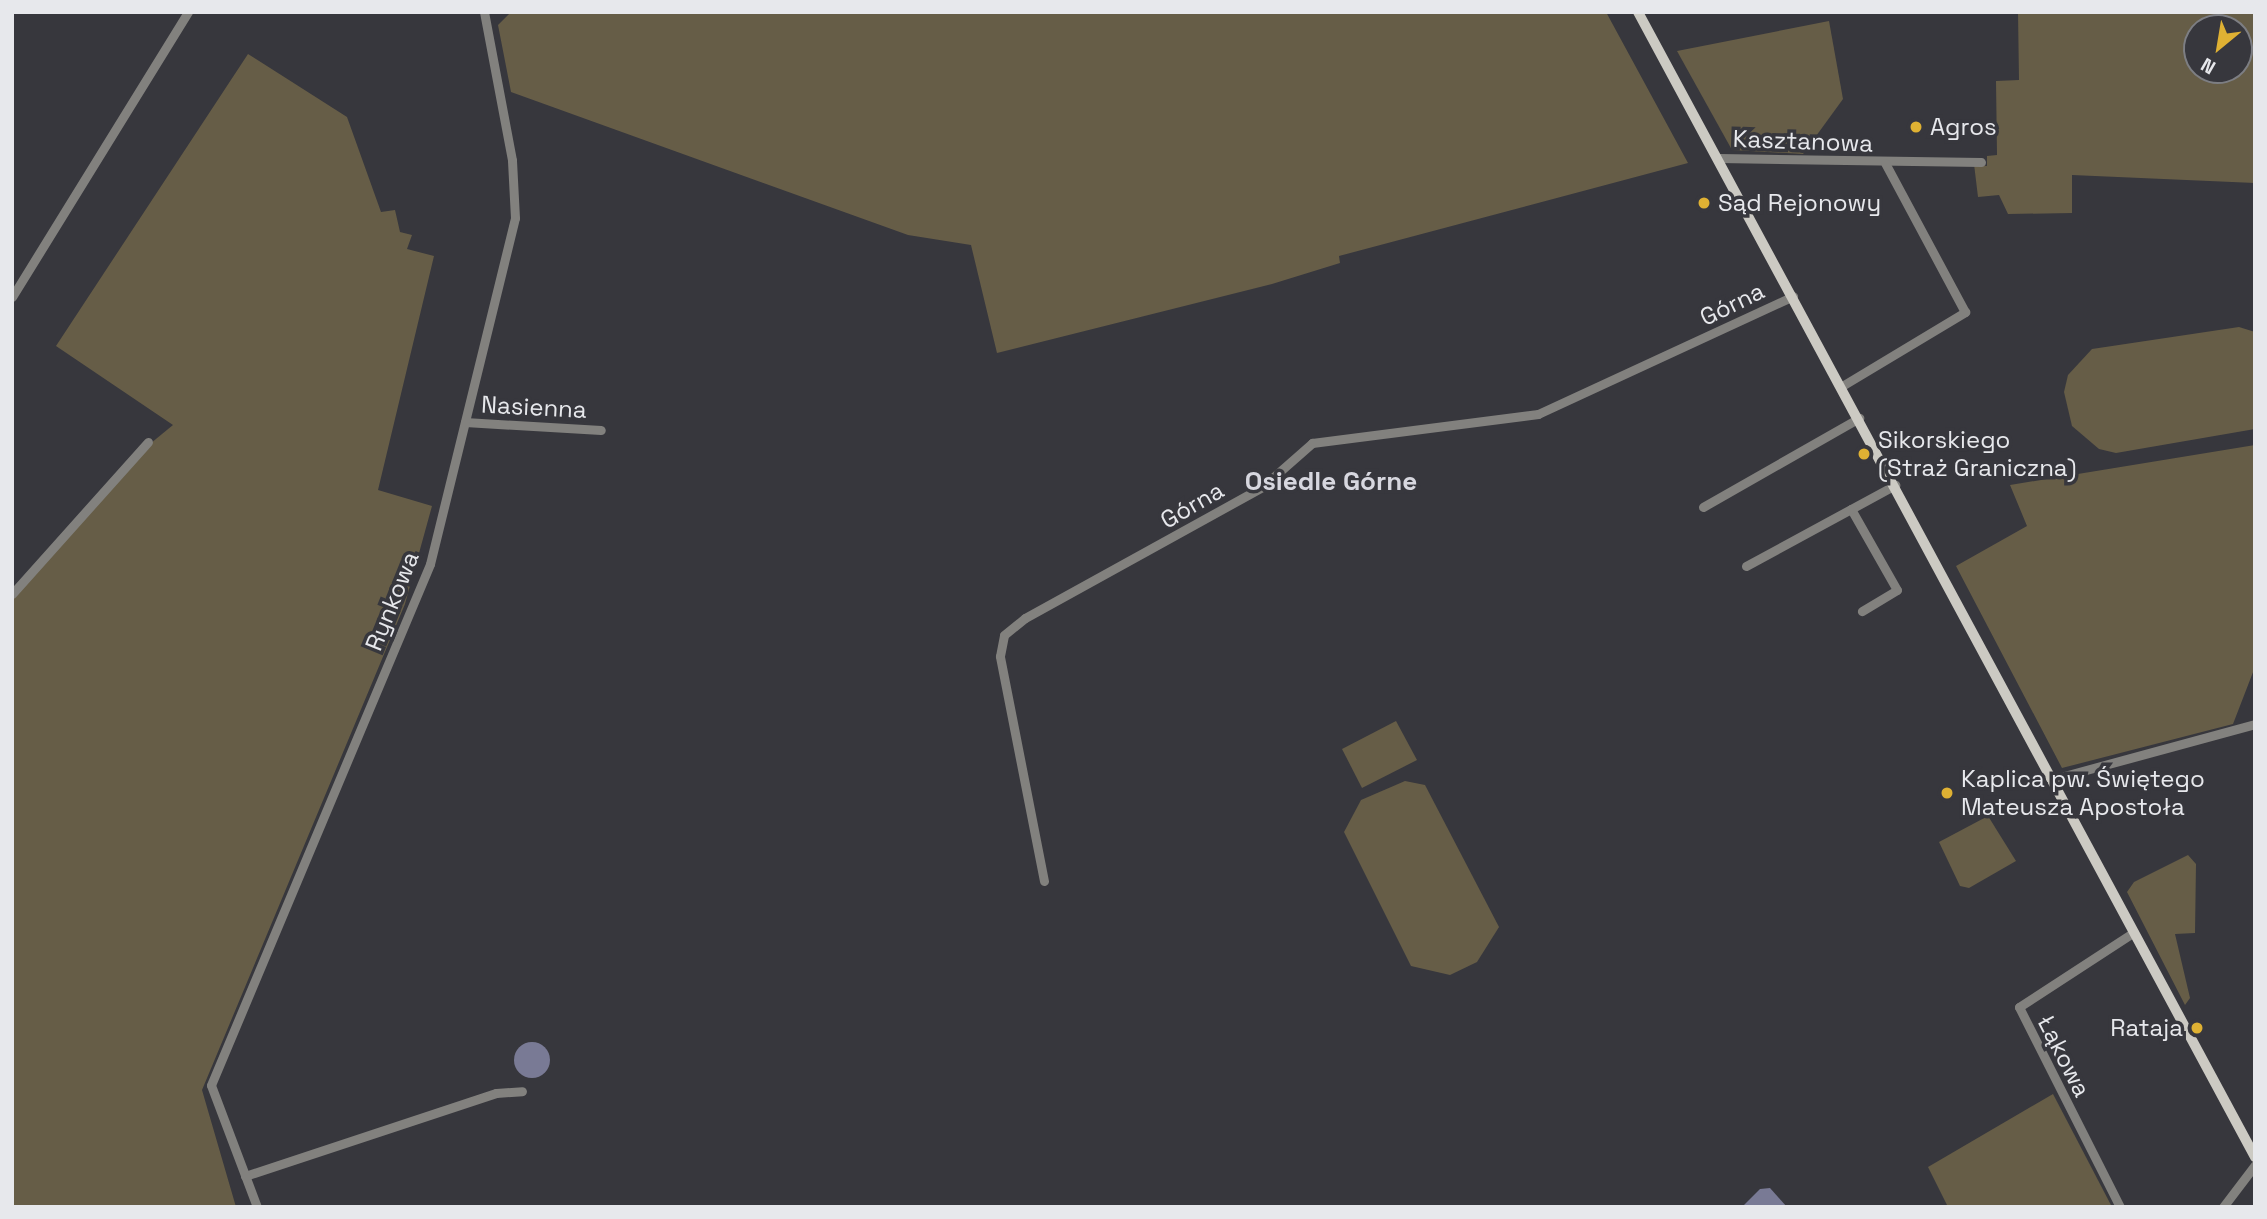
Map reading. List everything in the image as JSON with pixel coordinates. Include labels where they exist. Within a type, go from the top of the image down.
[{"type":"main road","points":[[1637,12],[1647,24]]},
{"type":"main road","points":[[1643,12],[1647,24],[2255,1157]]},
{"type":"street","points":[[12,297],[188,12]]},
{"type":"street","name":"Rynkowa","points":[[257,1207],[211,1085],[430,564],[515,218],[512,160],[484,12]]},
{"type":"street","name":"Kasztanowa","points":[[1719,158],[1885,163],[1981,162]]},
{"type":"street","name":"Kasztanowa","points":[[1842,386],[1936,332],[1965,308],[1885,163]]},
{"type":"street","name":"Górna","points":[[1044,881],[1000,656],[1004,635],[1025,618],[1262,487],[1312,443],[1538,414],[1793,296]]},
{"type":"street","points":[[1703,507],[1859,418]]},
{"type":"street","name":"Nasienna","points":[[466,422],[601,430]]},
{"type":"street","points":[[12,594],[148,442]]},
{"type":"street","points":[[1746,566],[1895,485]]},
{"type":"street","points":[[1851,509],[1897,590],[1862,611]]},
{"type":"street","points":[[2053,779],[2255,724]]},
{"type":"street","name":"Łąkowa","points":[[2120,1207],[2019,1007],[2134,932]]},
{"type":"street","points":[[245,1176],[496,1093],[522,1091]]},
{"type":"street","points":[[2223,1207],[2255,1165]]},
{"type":"shaded area","points":[[511,12],[1606,12],[1688,163],[1339,256],[1340,263],[1272,284],[997,353],[971,245],[908,235],[511,92],[498,25]]},
{"type":"shaded area","points":[[2018,12],[2255,12],[2255,183],[2072,175],[2072,213],[2008,214],[1999,195],[1978,197],[1974,164],[1987,166],[1987,156],[1997,155],[1996,81],[2019,80]]},
{"type":"shaded area","points":[[1829,21],[1843,99],[1803,154],[1732,150],[1677,51]]},
{"type":"shaded area","points":[[248,54],[347,117],[381,212],[395,210],[400,232],[412,235],[407,249],[434,256],[378,490],[432,506],[405,604],[202,1090],[236,1207],[12,1207],[12,598],[134,457],[173,425],[56,346]]},
{"type":"shaded area","points":[[2239,327],[2255,332],[2255,429],[2116,453],[2099,449],[2072,426],[2064,392],[2068,375],[2092,349]]},
{"type":"shaded area","points":[[2255,445],[2255,667],[2233,724],[2062,768],[1956,566],[2027,526],[2010,485]]},
{"type":"shaded area","points":[[1396,721],[1417,760],[1362,788],[1342,749]]},
{"type":"shaded area","points":[[1405,781],[1425,785],[1499,927],[1477,962],[1450,975],[1411,966],[1344,832],[1361,800]]},
{"type":"shaded area","points":[[1988,816],[2016,861],[1969,888],[1960,886],[1939,842]]},
{"type":"shaded area","points":[[2188,855],[2196,864],[2195,933],[2175,934],[2190,998],[2185,1005],[2127,892],[2134,882]]},
{"type":"shaded area","points":[[2053,1094],[2112,1207],[1948,1207],[1928,1167]]},
{"type":"water","points":[[532,1042],[544,1048],[550,1060],[544,1072],[532,1078],[520,1072],[514,1060],[520,1048]]},
{"type":"water","points":[[1770,1188],[1787,1207],[1742,1207],[1760,1189]]},
{"type":"place","name":"Agros","points":[[1916,127]]},
{"type":"place","name":"Sąd Rejonowy","points":[[1704,203]]},
{"type":"place","name":"Sikorskiego (Straż Graniczna)","points":[[1864,454]]},
{"type":"place","name":"Kaplica pw. Świętego Mateusza Apostoła","points":[[1947,793]]},
{"type":"place","name":"Rataja","points":[[2197,1028]]},
{"type":"district","name":"Osiedle Górne","points":[[1331,482]]}]
